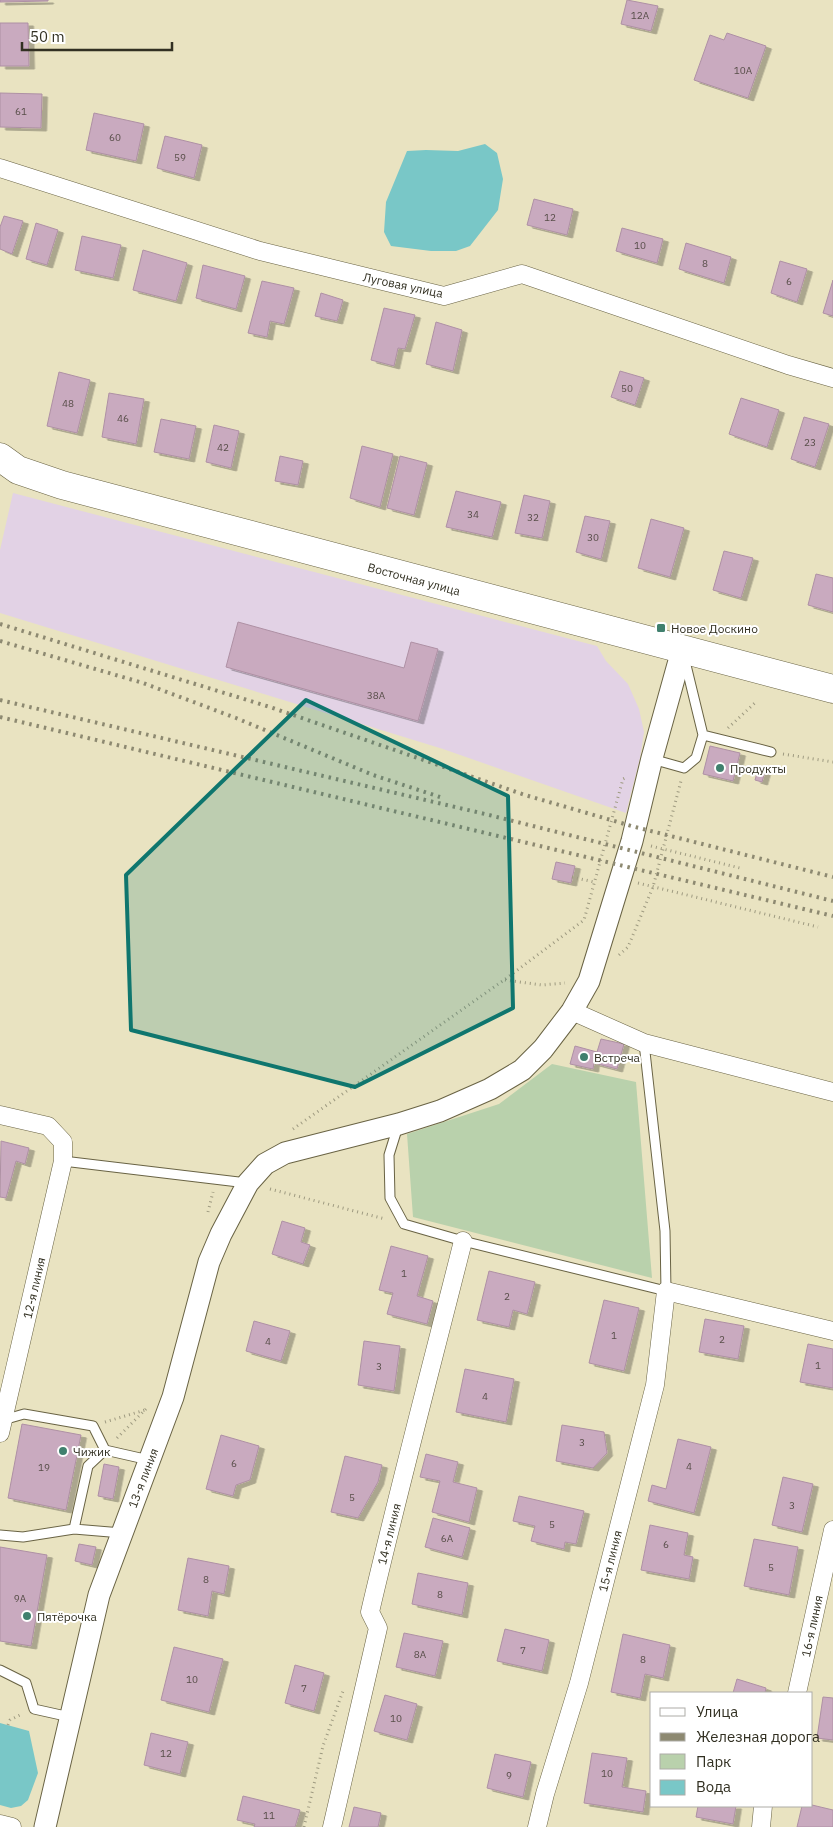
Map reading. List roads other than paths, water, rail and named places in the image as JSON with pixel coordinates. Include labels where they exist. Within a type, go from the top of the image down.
[{"type":"main road","name":"Восточная улица","points":[[0,457],[18,470],[62,485],[833,689]]},
{"type":"street","name":"Луговая улица","points":[[0,168],[260,251],[444,296],[522,274],[788,365],[833,378]]},
{"type":"street","name":"13-я линия","points":[[45,1827],[99,1595],[173,1397],[209,1262],[221,1234],[248,1183],[265,1164],[285,1153],[399,1124],[440,1111],[490,1089],[522,1070],[544,1048],[572,1011],[589,981],[632,841],[652,758],[682,650]]},
{"type":"street","points":[[572,1011],[644,1044],[833,1092]]},
{"type":"street","name":"12-я линия","points":[[0,1114],[48,1126],[63,1142],[63,1162],[2,1427]]},
{"type":"street","name":"14-я линия","points":[[332,1827],[378,1628],[370,1612],[463,1240]]},
{"type":"street","points":[[666,1291],[833,1330]]},
{"type":"street","name":"15-я линия","points":[[537,1827],[545,1794],[579,1684],[655,1385],[666,1291]]},
{"type":"street","name":"16-я линия","points":[[797,1692],[833,1530]]},
{"type":"street","points":[[761,1827],[763,1807]]},
{"type":"street","points":[[0,1824],[12,1827]]},
{"type":"lane","points":[[652,758],[684,768],[696,758],[703,736],[682,650]]},
{"type":"lane","points":[[703,736],[770,752]]},
{"type":"lane","points":[[399,1124],[389,1156],[390,1198],[404,1224],[666,1291],[665,1231],[644,1044]]},
{"type":"lane","points":[[63,1162],[248,1183]]},
{"type":"lane","points":[[2,1427],[24,1414],[93,1426],[105,1450]]},
{"type":"lane","points":[[105,1450],[150,1460]]},
{"type":"lane","points":[[74,1529],[88,1466],[105,1450]]},
{"type":"lane","points":[[0,1535],[23,1538],[74,1529],[122,1533]]},
{"type":"lane","points":[[0,1670],[26,1683],[34,1709],[70,1717]]},
{"type":"water","points":[[485,144],[497,153],[503,179],[498,210],[470,246],[456,251],[431,251],[391,246],[384,232],[386,202],[407,151],[458,151]]},
{"type":"water","points":[[0,1723],[29,1731],[38,1773],[28,1800],[21,1806],[11,1808],[0,1805]]},
{"type":"railway","points":[[0,624],[270,707],[525,795],[635,827],[833,877]]},
{"type":"railway","points":[[0,641],[143,683],[236,718],[373,775],[440,797]]},
{"type":"railway","points":[[0,700],[485,814],[833,901]]},
{"type":"railway","points":[[0,717],[833,916]]},
{"type":"place","name":"Новое Доскино","points":[[661,628]]},
{"type":"place","name":"Продукты","points":[[720,768]]},
{"type":"place","name":"Встреча","points":[[584,1057]]},
{"type":"place","name":"Чижик","points":[[63,1451]]},
{"type":"place","name":"Пятёрочка","points":[[27,1616]]}]
